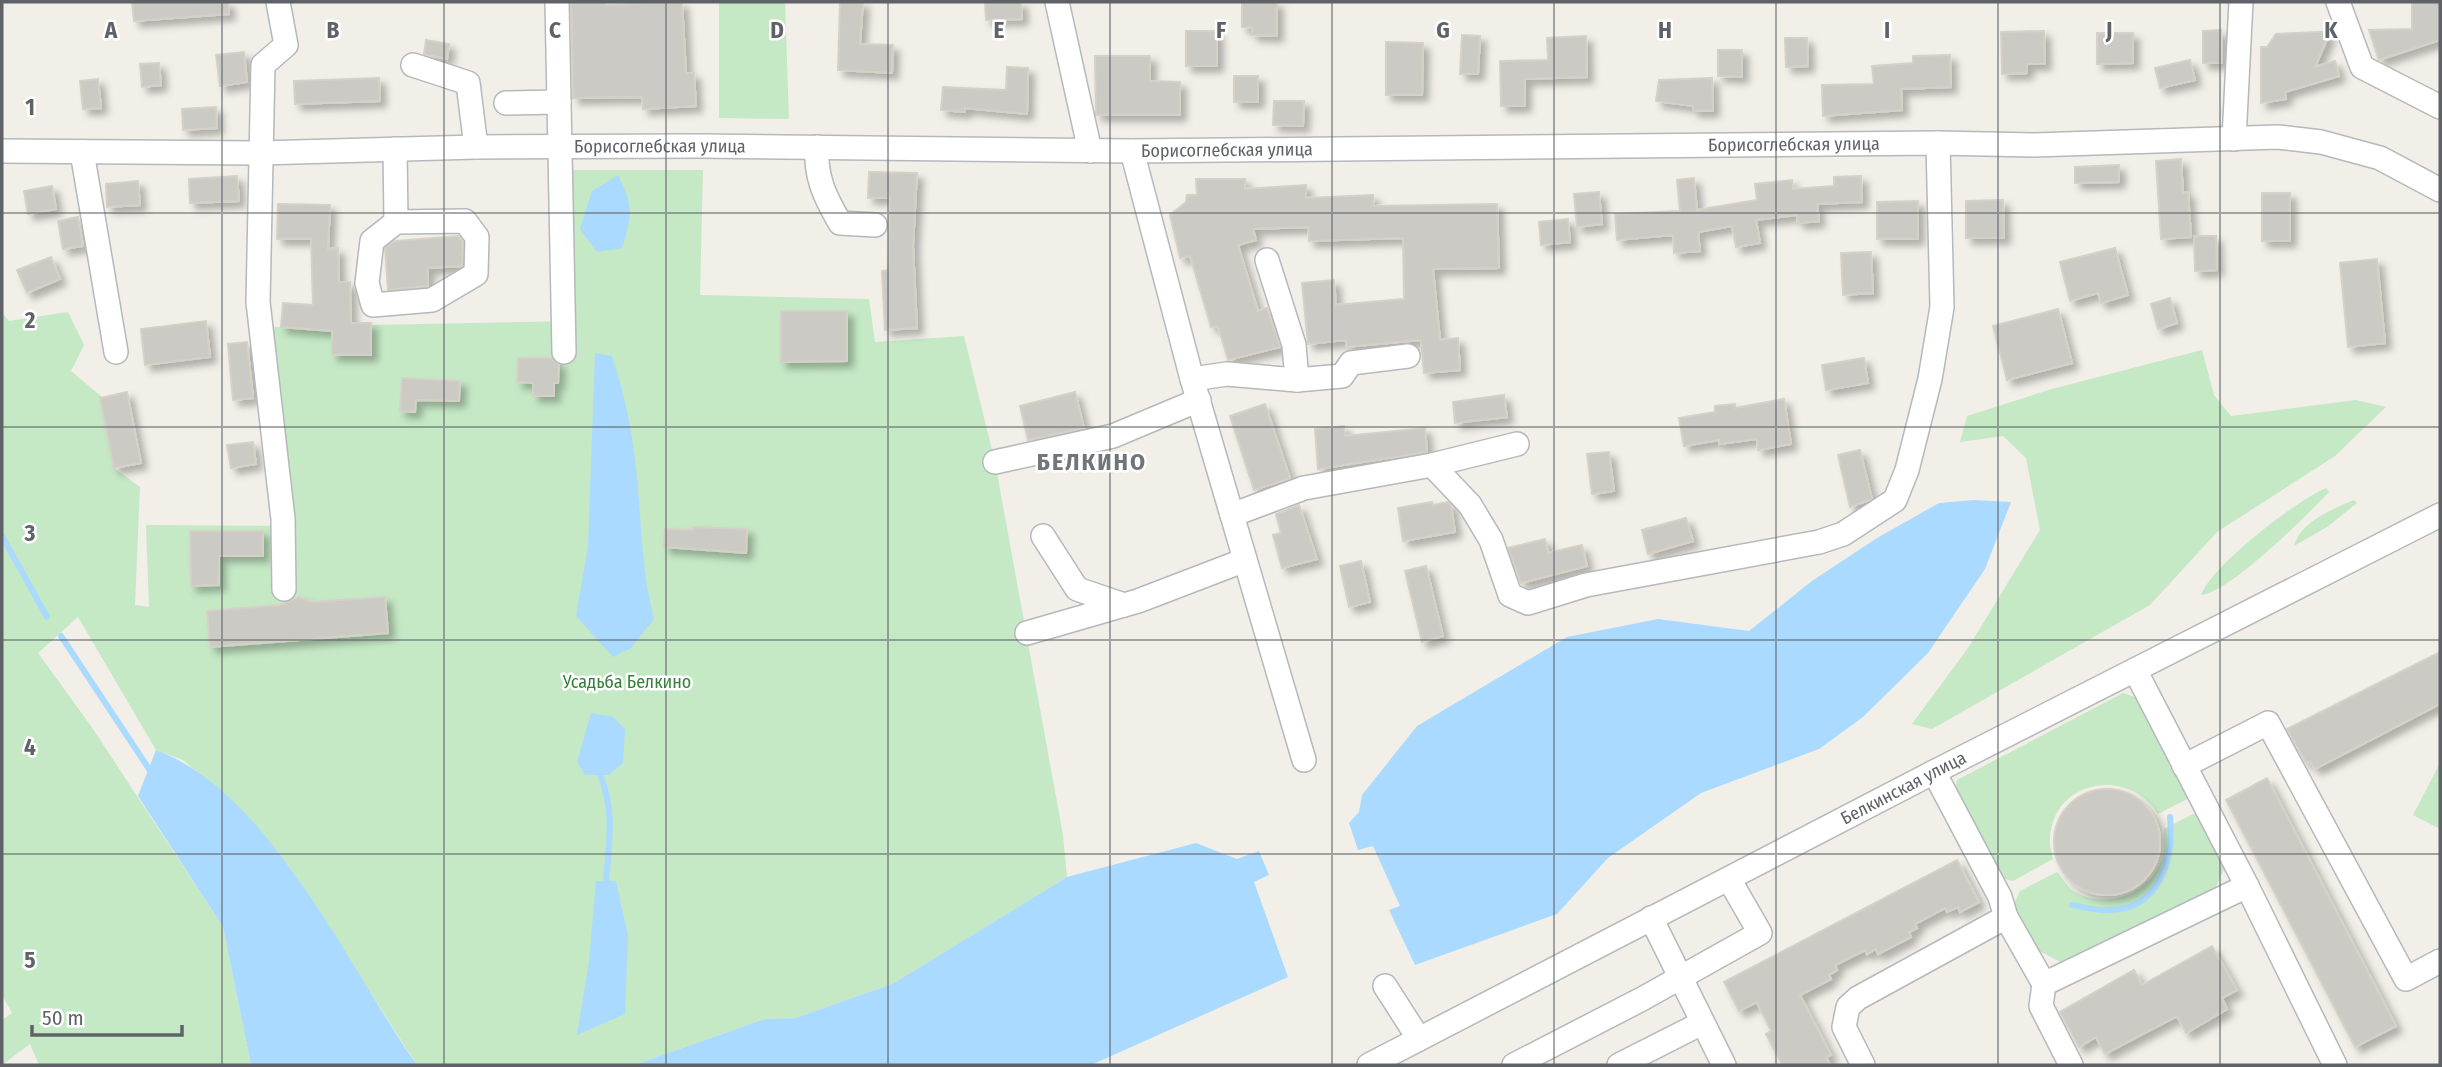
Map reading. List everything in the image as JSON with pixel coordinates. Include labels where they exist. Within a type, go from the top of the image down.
[{"type":"street","points":[[278,2],[286,45],[263,65],[258,302],[283,519],[284,589]]},
{"type":"street","points":[[558,2],[564,352]]},
{"type":"street","points":[[1057,2],[1090,151]]},
{"type":"street","points":[[2234,139],[2241,2]]},
{"type":"street","points":[[2338,2],[2362,67],[2440,107]]},
{"type":"street","points":[[413,65],[468,83],[475,147]]},
{"type":"street","points":[[506,103],[559,102]]},
{"type":"street","name":"Борисоглебская улица","points":[[2,151],[260,153],[560,146],[1132,151],[1938,143],[2034,145],[2278,137],[2347,148],[2399,166],[2440,190]]},
{"type":"street","points":[[1432,465],[1471,505],[1491,540],[1510,595],[1528,603],[1586,584],[1819,542],[1843,534],[1895,500],[1907,470],[1930,379],[1942,307],[1938,143]]},
{"type":"street","points":[[817,147],[816,164],[821,189],[840,223],[875,225]]},
{"type":"street","points":[[395,149],[396,222]]},
{"type":"street","points":[[1132,151],[1196,390],[1304,760]]},
{"type":"street","points":[[82,152],[116,352]]},
{"type":"street","points":[[465,221],[477,237],[476,274],[432,300],[373,304],[367,284],[372,241],[396,222],[465,221]]},
{"type":"street","points":[[1267,260],[1294,345],[1297,380]]},
{"type":"street","points":[[995,462],[1113,436],[1227,374],[1297,380],[1342,376],[1351,363],[1408,356]]},
{"type":"street","points":[[1232,515],[1304,488],[1432,465],[1517,444]]},
{"type":"street","name":"Белкинская улица","points":[[1369,1065],[1934,772],[2440,515]]},
{"type":"street","points":[[1043,536],[1077,589],[1124,605]]},
{"type":"street","points":[[1027,633],[1124,605],[1245,560]]},
{"type":"street","points":[[2135,670],[2247,886],[2335,1065]]},
{"type":"street","points":[[2184,766],[2268,723],[2406,979],[2440,961]]},
{"type":"street","points":[[1934,772],[2000,897],[2006,917],[2044,984],[2041,1006],[2071,1065]]},
{"type":"street","points":[[1514,1065],[1760,933],[1729,878]]},
{"type":"street","points":[[2044,984],[2247,886]]},
{"type":"street","points":[[1863,1065],[1844,1027],[1848,1007],[1858,998],[2006,917]]},
{"type":"street","points":[[1651,918],[1724,1065]]},
{"type":"street","points":[[1385,986],[1419,1039]]},
{"type":"street","points":[[1619,1065],[1702,1024]]},
{"type":"green space","points":[[719,2],[785,2],[789,119],[719,118]]},
{"type":"green space","name":"Усадьба Белкино","points":[[567,170],[703,170],[700,295],[869,299],[875,342],[964,336],[995,462],[1063,835],[1067,877],[892,984],[795,1018],[765,1019],[634,1065],[417,1065],[289,866],[233,803],[183,760],[156,750],[78,617],[38,653],[91,726],[223,927],[251,1065],[39,1065],[30,1044],[2,1065],[2,1020],[12,1013],[2,995],[2,313],[9,321],[68,312],[84,345],[71,371],[102,397],[114,468],[140,487],[135,605],[149,607],[146,525],[296,526],[273,327],[573,321]]},
{"type":"green space","points":[[2202,350],[2214,395],[2231,416],[2356,400],[2386,407],[2335,456],[2217,532],[2150,605],[1932,729],[1912,724],[1968,648],[2040,530],[2026,458],[2003,436],[1960,442],[1967,416],[2052,389]]},
{"type":"green space","points":[[2326,488],[2329,492],[2248,568],[2229,582],[2201,595],[2221,568],[2256,535],[2276,519]]},
{"type":"green space","points":[[2354,500],[2357,503],[2327,527],[2294,546],[2297,538],[2310,523]]},
{"type":"green space","points":[[2123,693],[2141,699],[2191,797],[2158,814],[2145,799],[2129,789],[2111,785],[2094,786],[2078,792],[2064,803],[2054,818],[2050,841],[2053,859],[2013,881],[2001,878],[1954,791],[1957,780]]},
{"type":"green space","points":[[2440,763],[2440,829],[2413,815]]},
{"type":"green space","points":[[2193,814],[2200,815],[2225,867],[2216,887],[2060,962],[2036,949],[2014,904],[2020,891],[2057,872],[2072,890],[2088,897],[2102,899],[2128,895],[2139,888],[2157,869],[2164,853],[2164,829]]},
{"type":"water","points":[[618,175],[627,195],[630,211],[622,248],[597,252],[580,229],[592,191]]},
{"type":"water","points":[[595,353],[612,356],[626,407],[635,460],[646,579],[654,619],[631,648],[613,657],[576,616],[588,547]]},
{"type":"water","points":[[1974,500],[2011,502],[1985,569],[1928,653],[1863,717],[1819,749],[1701,793],[1608,858],[1557,914],[1415,965],[1389,910],[1400,906],[1373,846],[1358,850],[1349,823],[1359,812],[1362,795],[1417,726],[1567,637],[1658,619],[1749,631],[1812,581],[1877,538],[1939,503]]},
{"type":"water","points":[[591,713],[613,717],[625,729],[623,763],[609,775],[585,775],[577,762]]},
{"type":"water","points":[[156,750],[197,772],[235,803],[271,843],[335,934],[417,1065],[251,1065],[223,927],[138,796]]},
{"type":"water","points":[[1196,843],[1237,859],[1259,851],[1269,875],[1254,882],[1288,977],[1091,1065],[634,1065],[765,1019],[795,1018],[892,984],[1067,877]]},
{"type":"water","points":[[596,881],[616,881],[628,936],[625,1014],[577,1035],[589,961]]},
{"type":"building","points":[[132,2],[228,2],[229,14],[134,21]]},
{"type":"building","points":[[571,2],[605,2],[605,5],[682,2],[686,73],[694,73],[696,106],[643,109],[642,97],[573,98]]},
{"type":"building","points":[[840,2],[863,2],[860,44],[893,45],[892,73],[838,70]]},
{"type":"building","points":[[985,2],[1021,2],[1022,19],[986,20]]},
{"type":"building","points":[[1242,2],[1277,2],[1277,36],[1252,35],[1252,28],[1242,27]]},
{"type":"building","points":[[2412,2],[2440,2],[2440,40],[2379,60],[2369,30],[2412,29]]},
{"type":"building","points":[[2221,30],[2222,63],[2203,63],[2203,31]]},
{"type":"building","points":[[1186,31],[1217,31],[1217,66],[1186,66]]},
{"type":"building","points":[[2044,31],[2045,64],[2027,64],[2027,73],[2002,74],[2001,32]]},
{"type":"building","points":[[2330,32],[2315,67],[2335,61],[2339,76],[2285,92],[2286,99],[2261,103],[2261,47],[2267,47],[2276,34]]},
{"type":"building","points":[[2097,33],[2133,33],[2133,63],[2097,64]]},
{"type":"building","points":[[1462,35],[1480,36],[1478,74],[1460,74]]},
{"type":"building","points":[[1586,36],[1587,77],[1525,79],[1525,106],[1501,106],[1500,61],[1548,60],[1547,38]]},
{"type":"building","points":[[1785,38],[1807,38],[1808,66],[1786,67]]},
{"type":"building","points":[[426,40],[449,44],[447,59],[424,54]]},
{"type":"building","points":[[1386,42],[1423,43],[1422,95],[1386,95]]},
{"type":"building","points":[[1718,50],[1742,50],[1742,77],[1718,76]]},
{"type":"building","points":[[244,52],[247,82],[220,86],[216,55]]},
{"type":"building","points":[[1950,55],[1951,87],[1901,89],[1902,110],[1823,116],[1822,85],[1874,84],[1872,66],[1913,63],[1913,56]]},
{"type":"building","points":[[1095,56],[1150,56],[1150,81],[1180,82],[1180,115],[1096,115]]},
{"type":"building","points":[[2190,60],[2195,80],[2160,88],[2155,68]]},
{"type":"building","points":[[159,63],[161,85],[142,87],[140,64]]},
{"type":"building","points":[[1007,67],[1028,68],[1027,114],[965,108],[965,112],[941,110],[943,87],[1006,90]]},
{"type":"building","points":[[1234,76],[1258,76],[1258,102],[1234,102]]},
{"type":"building","points":[[379,78],[380,101],[295,104],[294,81]]},
{"type":"building","points":[[1712,78],[1713,111],[1693,111],[1693,106],[1656,101],[1659,80]]},
{"type":"building","points":[[98,79],[101,108],[83,109],[80,81]]},
{"type":"building","points":[[1274,101],[1304,101],[1303,126],[1273,125]]},
{"type":"building","points":[[216,107],[217,128],[183,130],[182,109]]},
{"type":"building","points":[[2181,159],[2183,193],[2188,192],[2191,237],[2161,239],[2156,161]]},
{"type":"building","points":[[2119,165],[2119,182],[2075,183],[2075,167]]},
{"type":"building","points":[[869,172],[917,173],[913,246],[917,328],[885,330],[882,271],[888,270],[890,198],[868,198]]},
{"type":"building","points":[[237,176],[239,201],[190,203],[189,179]]},
{"type":"building","points":[[1861,176],[1862,202],[1817,204],[1819,221],[1798,223],[1797,215],[1756,220],[1760,243],[1736,247],[1732,226],[1698,232],[1700,251],[1674,253],[1673,235],[1617,240],[1615,214],[1680,211],[1677,180],[1694,178],[1697,210],[1757,200],[1755,184],[1792,180],[1793,189],[1834,186],[1834,177]]},
{"type":"building","points":[[1196,179],[1245,179],[1245,189],[1306,185],[1306,198],[1373,195],[1374,206],[1497,204],[1499,268],[1433,269],[1440,340],[1458,338],[1460,370],[1424,373],[1421,340],[1347,347],[1346,340],[1308,344],[1302,283],[1334,280],[1336,305],[1404,299],[1403,238],[1309,241],[1308,227],[1253,229],[1256,240],[1238,245],[1258,311],[1267,308],[1280,347],[1228,360],[1218,326],[1211,327],[1190,256],[1180,258],[1170,215],[1186,202],[1187,195],[1197,195]]},
{"type":"building","points":[[138,181],[140,205],[107,207],[106,184]]},
{"type":"building","points":[[52,186],[56,209],[28,214],[24,191]]},
{"type":"building","points":[[1599,192],[1602,224],[1577,227],[1574,194]]},
{"type":"building","points":[[2262,193],[2290,193],[2290,241],[2262,241]]},
{"type":"building","points":[[2003,200],[2004,238],[1966,238],[1966,201]]},
{"type":"building","points":[[1918,201],[1918,239],[1877,239],[1877,202]]},
{"type":"building","points":[[278,204],[330,205],[328,249],[338,248],[339,282],[350,282],[351,323],[371,323],[371,355],[332,355],[332,331],[281,327],[283,303],[313,305],[311,239],[277,239]]},
{"type":"building","points":[[78,217],[83,246],[63,249],[58,221]]},
{"type":"building","points":[[1568,219],[1570,242],[1541,245],[1539,222]]},
{"type":"building","points":[[459,236],[463,242],[462,266],[428,268],[428,286],[388,290],[385,248],[395,241]]},
{"type":"building","points":[[2194,236],[2216,236],[2217,270],[2195,271]]},
{"type":"building","points":[[2115,248],[2128,295],[2101,303],[2098,293],[2070,301],[2060,262]]},
{"type":"building","points":[[1871,252],[1873,293],[1843,295],[1841,253]]},
{"type":"building","points":[[51,257],[60,279],[27,293],[17,270]]},
{"type":"building","points":[[2377,259],[2385,343],[2348,347],[2340,263]]},
{"type":"building","points":[[2170,298],[2177,323],[2158,329],[2151,304]]},
{"type":"building","points":[[2058,309],[2072,363],[2007,380],[1993,326]]},
{"type":"building","points":[[781,311],[847,311],[847,361],[781,362]]},
{"type":"building","points":[[206,321],[210,357],[145,365],[141,329]]},
{"type":"building","points":[[247,342],[253,398],[233,400],[228,344]]},
{"type":"building","points":[[518,358],[552,358],[559,365],[554,396],[533,396],[533,383],[517,382]]},
{"type":"building","points":[[1864,358],[1868,383],[1826,390],[1822,365]]},
{"type":"building","points":[[402,378],[460,381],[459,401],[416,400],[415,412],[400,411]]},
{"type":"building","points":[[127,392],[141,463],[114,468],[100,398]]},
{"type":"building","points":[[1075,392],[1084,428],[1028,440],[1020,406]]},
{"type":"building","points":[[1504,395],[1507,417],[1455,423],[1453,402]]},
{"type":"building","points":[[1784,399],[1791,444],[1758,450],[1757,439],[1719,444],[1719,440],[1684,446],[1679,418],[1715,412],[1715,406],[1735,404],[1735,408]]},
{"type":"building","points":[[1265,404],[1290,478],[1254,490],[1230,416]]},
{"type":"building","points":[[1344,426],[1345,436],[1425,428],[1427,452],[1318,469],[1315,429]]},
{"type":"building","points":[[253,442],[256,464],[231,468],[227,445]]},
{"type":"building","points":[[1860,450],[1872,499],[1850,507],[1838,455]]},
{"type":"building","points":[[1609,452],[1614,491],[1592,494],[1587,454]]},
{"type":"building","points":[[1432,502],[1433,505],[1448,502],[1451,505],[1455,532],[1403,541],[1398,508]]},
{"type":"building","points":[[1299,505],[1317,559],[1282,568],[1273,535],[1281,533],[1276,514]]},
{"type":"building","points":[[1686,518],[1693,541],[1648,554],[1642,530]]},
{"type":"building","points":[[693,527],[747,529],[746,553],[664,547],[665,529],[693,530]]},
{"type":"building","points":[[190,531],[263,531],[263,556],[219,556],[219,585],[191,586]]},
{"type":"building","points":[[1545,539],[1548,553],[1582,545],[1587,566],[1521,583],[1508,548]]},
{"type":"building","points":[[1361,561],[1370,602],[1349,607],[1340,566]]},
{"type":"building","points":[[1426,566],[1443,636],[1422,642],[1405,571]]},
{"type":"building","points":[[299,597],[311,602],[385,597],[388,633],[210,647],[207,611],[280,605]]},
{"type":"building","points":[[2440,652],[2440,704],[2315,769],[2310,761],[2306,763],[2287,729]]},
{"type":"building","points":[[2267,778],[2396,1026],[2355,1047],[2226,800]]},
{"type":"building","points":[[2107,789],[2127,793],[2145,804],[2156,822],[2160,842],[2156,862],[2145,880],[2127,891],[2107,895],[2087,891],[2069,880],[2058,862],[2054,842],[2058,822],[2069,804],[2087,793]]},
{"type":"building","points":[[1957,860],[1979,902],[1960,912],[1958,907],[1947,912],[1945,908],[1915,924],[1917,928],[1909,932],[1911,937],[1878,954],[1876,949],[1867,954],[1865,950],[1835,965],[1837,970],[1829,975],[1831,979],[1800,995],[1831,1055],[1826,1057],[1830,1065],[1782,1065],[1766,1034],[1771,1031],[1757,1002],[1739,1011],[1724,982]]},
{"type":"building","points":[[2212,946],[2237,990],[2222,998],[2227,1009],[2186,1033],[2177,1016],[2105,1054],[2096,1037],[2079,1047],[2060,1012],[2134,970],[2142,985]]},
{"type":"waterway","points":[[2,536],[47,617]]},
{"type":"waterway","points":[[61,636],[153,775]]},
{"type":"waterway","points":[[600,775],[609,814],[606,881]]},
{"type":"waterway","points":[[2072,905],[2110,910],[2141,901],[2161,878],[2166,864],[2171,832],[2170,817]]},
{"type":"district","name":"БЕЛКИНО","points":[[1092,462]]}]
